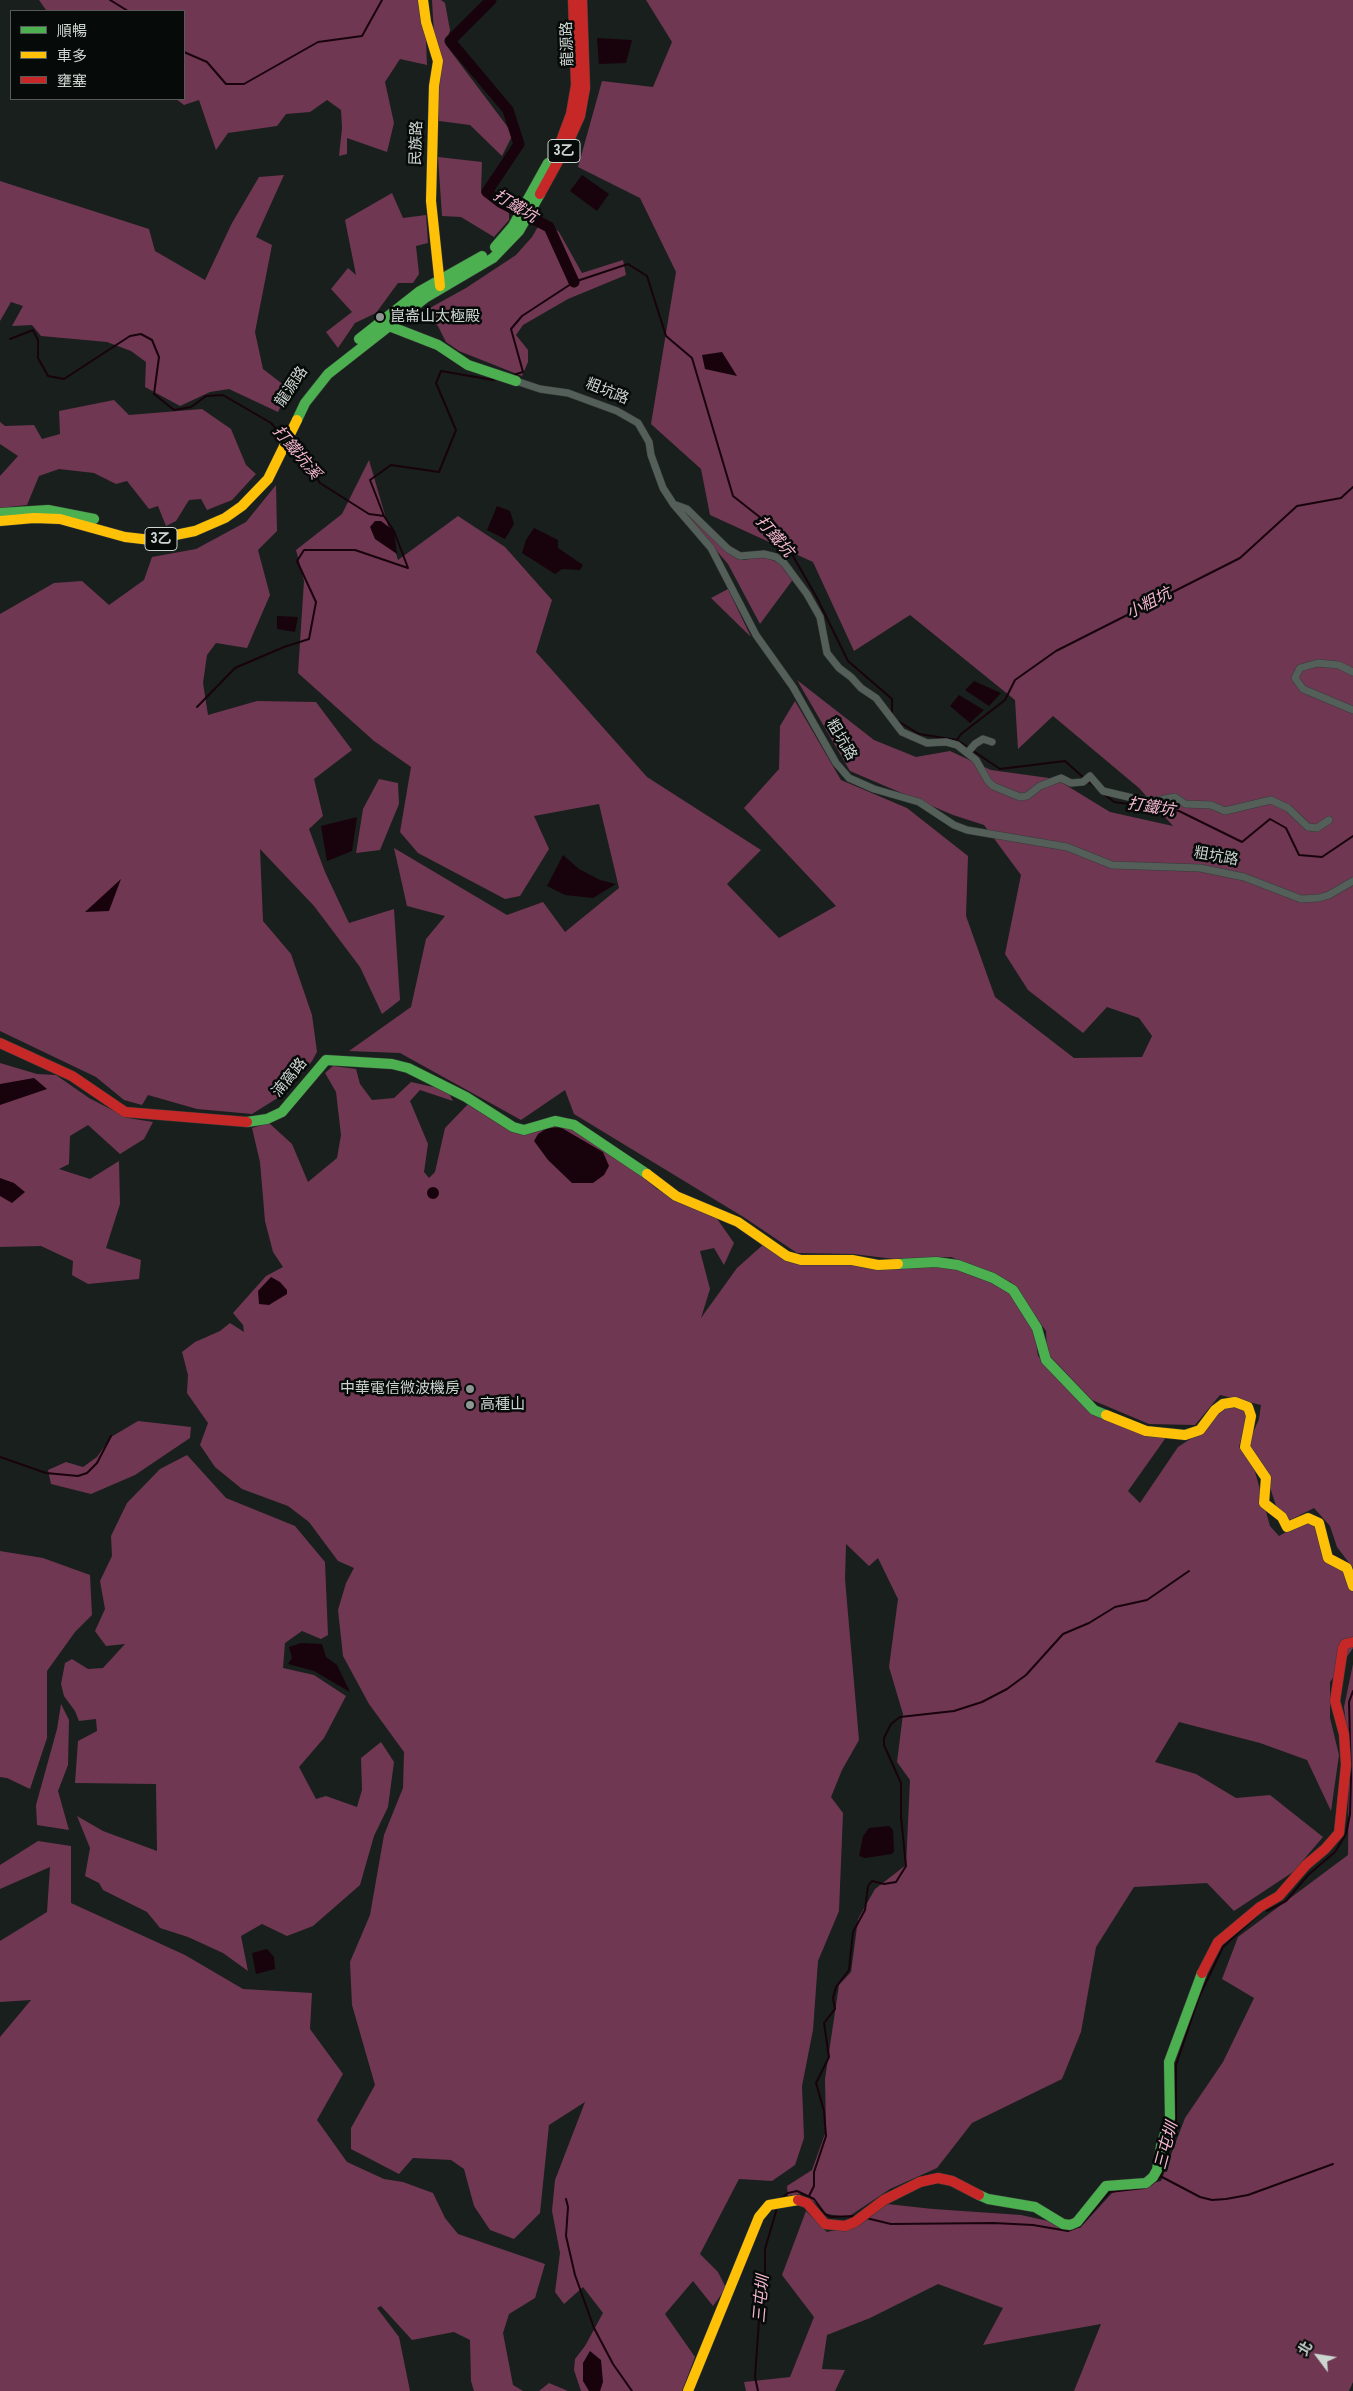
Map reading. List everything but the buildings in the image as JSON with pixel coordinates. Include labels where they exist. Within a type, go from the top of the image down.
[{"type":"street","name":"民族路","points":[[423,0],[426,22],[438,61],[434,86],[431,201],[440,284]]},
{"type":"street","name":"龍源路","points":[[573,0],[581,86]]},
{"type":"street","name":"龍源路","points":[[581,86],[582,0]]},
{"type":"street","name":"3乙","points":[[0,513],[48,510],[75,514],[138,532],[178,528],[208,518],[238,501],[262,475],[305,403],[328,374],[420,291],[440,284],[499,244],[525,213],[567,128],[574,101],[581,86]]},
{"type":"street","points":[[385,324],[438,345],[468,365],[506,376],[516,382]]},
{"type":"street","name":"粗坑路","points":[[516,382],[540,389],[568,393],[617,410],[638,424],[649,442],[659,480],[674,504],[711,548],[756,635],[793,687],[836,763],[849,778],[874,789],[919,802],[967,830],[1067,847],[1112,865],[1200,868],[1244,877],[1301,899],[1319,898],[1329,895],[1353,881]]},
{"type":"street","name":"3乙","points":[[0,522],[48,518],[73,522],[138,539],[151,540],[179,536],[211,525],[242,506],[268,480],[284,437]]},
{"type":"street","points":[[674,504],[688,509],[728,549],[740,556],[764,554],[776,557],[784,563],[807,594],[820,617],[827,653],[861,688],[876,698],[902,732],[927,743],[946,742],[957,745],[976,760],[988,781],[1020,797],[1027,796],[1040,786],[1060,778],[1071,783],[1083,782],[1090,776],[1103,791],[1137,799],[1155,800],[1175,797],[1185,804],[1211,805],[1226,811],[1271,800],[1288,808],[1308,827],[1316,828],[1329,820]]},
{"type":"street","points":[[1353,672],[1339,665],[1318,663],[1300,668],[1295,678],[1303,689],[1353,710]]},
{"type":"street","points":[[968,752],[983,739],[992,742]]},
{"type":"street","name":"湳窩路","points":[[0,1043],[72,1076],[112,1105],[125,1112],[244,1122],[267,1119],[282,1112],[294,1100],[314,1071],[326,1060],[392,1064],[408,1068],[466,1097],[512,1127],[524,1130],[555,1121],[574,1125],[625,1157],[676,1196],[728,1216],[751,1229],[780,1251],[801,1260],[852,1260],[885,1265],[936,1262],[968,1269],[1002,1282],[1013,1290],[1037,1328],[1046,1360],[1094,1410],[1146,1431],[1185,1435],[1200,1430],[1215,1410],[1224,1404],[1236,1402],[1248,1407],[1251,1416],[1245,1447],[1266,1478],[1264,1503],[1282,1517],[1287,1527],[1308,1518],[1319,1523],[1325,1553],[1332,1560],[1346,1568],[1353,1586]]},
{"type":"street","points":[[688,2391],[750,2237],[759,2217],[769,2205],[800,2200],[825,2224],[845,2226],[902,2191],[920,2182],[938,2178],[952,2181],[988,2199],[1035,2206],[1063,2224],[1070,2225],[1077,2222],[1106,2186],[1146,2183],[1153,2177],[1157,2170],[1161,2146],[1170,2118],[1168,2074],[1170,2058],[1196,1985],[1208,1960],[1218,1942],[1230,1930],[1260,1907],[1279,1896],[1306,1865],[1326,1849],[1339,1833],[1346,1765],[1344,1734],[1336,1701],[1343,1648],[1345,1644],[1353,1642]]},
{"type":"shaded area","points":[[39,0],[421,0],[425,15],[427,65],[400,59],[385,82],[394,123],[387,152],[347,138],[347,154],[339,156],[342,128],[341,110],[327,100],[310,112],[286,114],[277,126],[228,133],[216,150],[199,100],[184,105],[177,100],[185,100],[185,10],[46,10]]},
{"type":"shaded area","points":[[432,0],[441,0],[445,3],[450,30],[446,45],[513,134],[502,156],[470,125],[439,121]]},
{"type":"shaded area","points":[[646,0],[1353,0],[1353,1568],[1337,1547],[1330,1526],[1314,1508],[1282,1524],[1264,1469],[1248,1444],[1259,1419],[1261,1405],[1220,1395],[1195,1425],[1149,1424],[1092,1400],[1047,1353],[1046,1331],[1011,1282],[951,1257],[894,1259],[853,1254],[797,1253],[745,1218],[574,1114],[565,1090],[521,1120],[400,1053],[349,1051],[411,1007],[426,939],[445,916],[407,906],[394,848],[507,915],[543,902],[565,932],[619,888],[599,804],[534,816],[549,849],[520,896],[505,899],[418,853],[400,832],[411,767],[374,741],[298,673],[304,581],[296,550],[342,514],[369,460],[398,560],[458,516],[505,547],[552,600],[536,652],[647,777],[761,850],[727,884],[779,938],[836,906],[744,808],[779,769],[780,726],[795,701],[841,780],[907,808],[968,856],[966,916],[995,997],[1074,1058],[1142,1057],[1152,1036],[1139,1018],[1107,1007],[1083,1033],[1028,990],[1005,954],[1021,875],[984,825],[953,815],[850,771],[797,680],[874,740],[916,757],[950,751],[991,770],[1056,779],[1110,812],[1173,826],[1139,788],[1053,716],[1018,749],[1015,700],[910,615],[854,651],[813,562],[710,515],[701,469],[651,424],[676,272],[640,198],[578,167],[602,81],[653,87],[672,42]]},
{"type":"shaded area","points":[[597,38],[632,40],[626,63],[599,64]]},
{"type":"shaded area","points":[[438,157],[482,162],[481,193],[509,213],[509,220],[494,237],[461,217],[442,216]]},
{"type":"shaded area","points":[[284,175],[256,237],[272,245],[255,332],[263,369],[289,389],[278,412],[229,389],[210,392],[180,406],[145,387],[146,362],[131,351],[107,342],[41,336],[32,325],[12,326],[23,306],[11,302],[0,321],[0,181],[149,229],[155,251],[205,280],[232,223],[259,177]]},
{"type":"shaded area","points":[[582,175],[609,194],[597,211],[570,191]]},
{"type":"shaded area","points":[[392,193],[403,218],[426,215],[428,243],[416,246],[419,274],[413,283],[398,283],[376,313],[355,323],[338,348],[326,332],[352,312],[331,289],[348,268],[356,275],[345,220]]},
{"type":"shaded area","points":[[543,218],[559,232],[582,273],[623,260],[626,275],[568,299],[523,325],[516,335],[528,350],[528,362],[522,376],[459,351],[446,342],[438,326],[419,314],[466,288],[516,255],[532,237]]},
{"type":"shaded area","points":[[722,352],[737,376],[705,369],[702,355]]},
{"type":"shaded area","points":[[114,400],[129,415],[202,409],[231,429],[246,465],[256,474],[232,500],[207,510],[201,499],[189,500],[176,521],[166,526],[158,506],[149,509],[127,481],[116,484],[94,473],[59,469],[39,476],[27,505],[0,508],[0,476],[18,456],[0,444],[0,422],[5,426],[34,425],[42,439],[60,434],[59,411]]},
{"type":"shaded area","points":[[276,485],[277,531],[258,550],[270,595],[247,648],[216,643],[207,655],[203,683],[208,715],[257,701],[316,702],[352,750],[314,779],[323,816],[309,829],[325,872],[349,923],[394,909],[400,1000],[382,1014],[360,967],[314,906],[260,849],[263,921],[291,954],[312,1015],[317,1052],[312,1061],[284,1094],[252,1114],[197,1109],[148,1095],[142,1105],[124,1100],[96,1077],[0,1031],[0,614],[54,583],[82,581],[109,605],[144,580],[152,557],[196,549],[246,522]]},
{"type":"shaded area","points":[[497,506],[510,511],[514,524],[505,539],[487,530]]},
{"type":"shaded area","points":[[690,514],[724,549],[742,560],[765,557],[782,564],[794,578],[760,624],[728,564],[689,519]]},
{"type":"shaded area","points":[[375,521],[381,521],[394,531],[397,554],[375,539],[370,527]]},
{"type":"shaded area","points":[[534,528],[558,540],[558,548],[583,565],[580,570],[562,569],[555,574],[522,553],[526,540]]},
{"type":"shaded area","points":[[728,589],[751,637],[711,598]]},
{"type":"shaded area","points":[[277,616],[298,617],[295,632],[277,629]]},
{"type":"shaded area","points":[[974,681],[1001,693],[989,706],[965,690]]},
{"type":"shaded area","points":[[959,695],[984,710],[970,723],[950,706]]},
{"type":"shaded area","points":[[379,779],[398,783],[399,804],[380,850],[356,853],[363,809]]},
{"type":"shaded area","points":[[357,817],[352,851],[327,861],[321,826]]},
{"type":"shaded area","points":[[563,855],[579,869],[600,880],[616,884],[593,898],[565,895],[547,886]]},
{"type":"shaded area","points":[[121,879],[109,911],[85,912]]},
{"type":"shaded area","points":[[0,1063],[37,1074],[56,1075],[89,1098],[128,1118],[153,1122],[144,1139],[120,1154],[88,1125],[70,1136],[69,1164],[59,1169],[90,1179],[119,1161],[120,1204],[106,1248],[141,1260],[139,1279],[88,1284],[72,1275],[73,1261],[41,1246],[0,1247]]},
{"type":"shaded area","points":[[333,1066],[356,1069],[360,1084],[372,1100],[394,1098],[411,1082],[447,1090],[453,1101],[420,1090],[410,1101],[428,1144],[424,1172],[429,1178],[435,1172],[445,1128],[469,1103],[500,1125],[526,1134],[559,1124],[572,1128],[621,1159],[657,1189],[713,1213],[734,1243],[724,1265],[714,1248],[700,1251],[710,1289],[701,1318],[737,1268],[765,1243],[798,1263],[954,1268],[1002,1286],[1015,1297],[1034,1327],[1038,1356],[1090,1409],[1167,1436],[1128,1491],[1140,1503],[1178,1447],[1198,1434],[1224,1408],[1236,1404],[1248,1414],[1239,1447],[1254,1468],[1270,1526],[1279,1536],[1309,1519],[1318,1524],[1324,1542],[1345,1573],[1353,1589],[1353,1648],[1330,1682],[1330,1718],[1339,1755],[1331,1811],[1307,1760],[1260,1743],[1179,1722],[1155,1762],[1196,1774],[1236,1798],[1270,1795],[1323,1837],[1293,1872],[1234,1911],[1207,1883],[1134,1887],[1096,1947],[1081,2032],[1062,2079],[972,2123],[937,2168],[890,2189],[848,2217],[827,2214],[804,2193],[788,2196],[787,2186],[812,2170],[826,2131],[825,2079],[839,1985],[851,1972],[858,1919],[875,1889],[906,1865],[910,1780],[897,1762],[903,1714],[889,1667],[898,1599],[878,1558],[869,1566],[846,1544],[845,1579],[859,1740],[842,1770],[831,1797],[843,1813],[839,1911],[818,1961],[813,2030],[802,2086],[804,2138],[795,2165],[772,2181],[739,2179],[700,2254],[718,2272],[726,2288],[713,2306],[693,2281],[665,2314],[695,2357],[682,2391],[581,2391],[574,2370],[575,2359],[585,2346],[603,2313],[583,2287],[564,2304],[555,2292],[560,2253],[552,2211],[555,2180],[585,2102],[549,2125],[540,2213],[514,2239],[490,2230],[474,2206],[464,2169],[451,2160],[413,2158],[399,2174],[351,2149],[351,2128],[375,2085],[352,2005],[350,1962],[370,1915],[384,1835],[403,1788],[404,1752],[369,1704],[343,1656],[338,1610],[346,1583],[354,1568],[338,1561],[309,1522],[288,1506],[242,1489],[215,1467],[200,1445],[208,1423],[187,1393],[188,1375],[182,1352],[195,1342],[220,1331],[230,1323],[244,1332],[243,1325],[233,1313],[266,1276],[283,1267],[273,1252],[265,1221],[260,1162],[252,1128],[269,1123],[292,1144],[308,1182],[337,1158],[341,1135],[336,1092],[325,1073]]},
{"type":"shaded area","points":[[34,1078],[47,1089],[0,1105],[0,1084]]},
{"type":"shaded area","points":[[560,1127],[603,1152],[609,1166],[604,1175],[593,1183],[572,1183],[548,1160],[534,1141],[538,1134],[547,1128]]},
{"type":"shaded area","points":[[0,1178],[14,1183],[25,1192],[12,1203],[0,1196]]},
{"type":"shaded area","points":[[431,1187],[435,1187],[439,1193],[435,1199],[431,1199],[427,1195],[427,1191]]},
{"type":"shaded area","points":[[271,1277],[280,1282],[287,1290],[287,1294],[269,1305],[259,1304],[258,1291]]},
{"type":"shaded area","points":[[138,1421],[191,1427],[190,1438],[135,1475],[91,1494],[51,1484],[48,1470],[66,1462],[83,1467],[97,1457],[111,1437]]},
{"type":"shaded area","points":[[187,1455],[226,1498],[295,1526],[325,1562],[328,1635],[321,1639],[302,1631],[285,1643],[283,1668],[314,1675],[346,1696],[324,1738],[299,1767],[316,1799],[326,1796],[357,1807],[362,1790],[361,1758],[381,1742],[394,1762],[388,1807],[374,1836],[360,1885],[313,1926],[287,1936],[262,1924],[241,1936],[248,1971],[223,1953],[188,1937],[160,1928],[147,1912],[103,1890],[99,1883],[85,1876],[90,1848],[77,1816],[103,1831],[157,1851],[156,1784],[75,1783],[78,1741],[97,1731],[96,1719],[79,1721],[75,1711],[64,1696],[61,1684],[65,1663],[72,1659],[88,1669],[103,1668],[125,1644],[106,1646],[95,1631],[105,1609],[100,1581],[112,1556],[111,1536],[127,1503],[160,1469]]},
{"type":"shaded area","points":[[0,1551],[43,1558],[90,1575],[92,1615],[75,1632],[47,1671],[47,1738],[30,1789],[7,1778],[0,1777]]},
{"type":"shaded area","points":[[301,1643],[322,1644],[326,1657],[337,1665],[350,1692],[314,1671],[288,1664],[292,1658],[289,1647]]},
{"type":"shaded area","points":[[1353,1664],[1353,2382],[1349,2391],[1074,2391],[1101,2324],[983,2345],[1003,2308],[938,2284],[870,2318],[827,2335],[822,2369],[845,2370],[835,2391],[746,2391],[744,2382],[790,2377],[814,2317],[782,2275],[806,2211],[827,2232],[858,2225],[887,2204],[1021,2215],[1080,2228],[1112,2193],[1161,2181],[1185,2118],[1223,2062],[1254,1998],[1222,1979],[1238,1937],[1348,1855],[1349,1751],[1344,1707]]},
{"type":"shaded area","points":[[61,1704],[69,1720],[68,1765],[58,1791],[69,1830],[37,1825],[36,1805],[57,1729]]},
{"type":"shaded area","points":[[889,1826],[893,1830],[894,1851],[892,1854],[865,1858],[859,1856],[863,1836],[869,1828]]},
{"type":"shaded area","points":[[38,1841],[71,1846],[71,1903],[185,1955],[243,1989],[312,1993],[310,2029],[343,2074],[317,2120],[347,2162],[384,2179],[403,2182],[433,2193],[445,2218],[458,2234],[545,2264],[535,2298],[509,2314],[503,2333],[513,2385],[523,2391],[474,2391],[471,2381],[470,2340],[454,2332],[412,2340],[381,2306],[377,2308],[399,2337],[410,2391],[0,2391],[0,2037],[31,2000],[0,2002],[0,1941],[47,1912],[50,1867],[0,1889],[0,1865]]},
{"type":"shaded area","points":[[267,1949],[274,1957],[275,1969],[256,1974],[252,1953]]},
{"type":"shaded area","points":[[590,2351],[601,2360],[603,2382],[600,2391],[589,2391],[583,2381],[583,2363]]},
{"type":"shaded area","points":[[549,2383],[568,2391],[539,2391]]},
{"type":"waterway","points":[[110,0],[126,10]]},
{"type":"waterway","points":[[185,52],[207,62],[226,84],[244,84],[318,42],[362,36],[382,0]]},
{"type":"waterway","name":"打鐵坑","points":[[491,0],[450,41],[508,110],[519,144],[487,192],[500,202],[549,227],[574,282]]},
{"type":"waterway","name":"打鐵坑","points":[[513,375],[523,372],[511,329],[522,316],[574,282],[628,264],[647,276],[666,336],[692,358],[733,496],[766,522],[789,549],[817,598],[848,661],[892,699],[892,715]]},
{"type":"waterway","name":"打鐵坑溪","points":[[10,339],[33,330],[38,340],[38,358],[48,376],[64,379],[130,336],[141,334],[152,340],[159,357],[154,394],[174,410],[191,407],[206,396],[223,395],[271,423],[283,437]]},
{"type":"waterway","name":"打鐵坑溪","points":[[290,444],[307,463],[320,483],[369,514],[384,516],[370,480],[391,465],[439,472],[456,430],[436,383],[441,371],[493,380],[499,378]]},
{"type":"waterway","name":"小粗坑","points":[[957,740],[961,734],[1005,700],[1015,680],[1056,651],[1240,558],[1297,506],[1341,498],[1353,487]]},
{"type":"waterway","points":[[197,707],[235,668],[284,647],[309,639],[316,602],[297,561],[304,550],[355,550],[408,568],[394,531],[384,516]]},
{"type":"waterway","name":"打鐵坑","points":[[896,720],[919,734],[957,740],[1000,769],[1065,761],[1084,778]]},
{"type":"waterway","name":"打鐵坑","points":[[1088,781],[1114,802],[1179,811],[1242,842],[1270,819],[1286,828],[1299,855],[1322,857],[1353,836]]},
{"type":"waterway","points":[[0,1457],[46,1473],[78,1476],[87,1473],[97,1463],[111,1436]]},
{"type":"waterway","points":[[809,2196],[814,2186],[814,2172],[826,2136],[824,2111],[816,2083],[829,2057],[824,2023],[835,2009],[833,1998],[836,1987],[849,1970],[853,1932],[865,1910],[868,1886],[872,1881],[884,1884],[896,1882],[906,1866],[901,1817],[901,1783],[884,1745],[884,1738],[891,1724],[900,1717],[954,1711],[982,1702],[1007,1689],[1026,1675],[1063,1634],[1089,1623],[1115,1607],[1147,1600],[1189,1571]]},
{"type":"waterway","name":"三屯圳","points":[[1267,1911],[1286,1901],[1308,1875],[1335,1852],[1346,1834],[1350,1814],[1351,1778],[1349,1702],[1353,1691]]},
{"type":"waterway","name":"三屯圳","points":[[1151,2185],[1161,2176],[1176,2125],[1176,2065],[1199,1997],[1223,1947],[1258,1915]]},
{"type":"waterway","points":[[1162,2177],[1200,2197],[1212,2200],[1226,2199],[1248,2195],[1333,2164]]},
{"type":"waterway","name":"三屯圳","points":[[866,2218],[891,2224],[994,2223],[1033,2225],[1068,2231],[1080,2226],[1109,2192],[1144,2188]]},
{"type":"waterway","name":"三屯圳","points":[[780,2199],[788,2193],[797,2191],[814,2199],[825,2214],[831,2217],[854,2216]]},
{"type":"waterway","points":[[566,2199],[568,2207],[566,2236],[575,2275],[594,2328],[613,2364],[632,2391]]},
{"type":"waterway","name":"三屯圳","points":[[758,2391],[755,2377],[760,2306],[765,2277],[765,2249],[777,2208]]},
{"type":"traffic: fast","points":[[495,247],[513,226],[548,163]]},
{"type":"traffic: fast","points":[[297,420],[305,403],[328,374],[425,298],[493,258],[519,231],[540,194]]},
{"type":"traffic: fast","points":[[359,339],[420,291],[482,256]]},
{"type":"traffic: fast","points":[[384,324],[438,345],[468,365],[516,381]]},
{"type":"traffic: fast","points":[[0,513],[48,510],[94,519]]},
{"type":"traffic: fast","points":[[247,1122],[267,1119],[282,1112],[326,1060],[392,1064],[408,1068],[466,1097],[513,1127],[524,1130],[555,1121],[574,1125],[647,1174]]},
{"type":"traffic: fast","points":[[898,1264],[936,1262],[958,1265],[993,1278],[1013,1290],[1037,1328],[1046,1360],[1094,1410],[1106,1415]]},
{"type":"traffic: fast","points":[[979,2195],[988,2199],[1035,2207],[1063,2224],[1070,2225],[1077,2222],[1106,2186],[1146,2183],[1153,2177],[1157,2170],[1161,2146],[1170,2118],[1169,2062],[1202,1973]]},
{"type":"traffic: slow","points":[[423,0],[426,22],[438,61],[434,86],[431,201],[440,286]]},
{"type":"traffic: slow","points":[[0,521],[34,518],[60,519],[125,537],[151,540],[195,531],[225,518],[242,506],[268,479],[297,420]]},
{"type":"traffic: slow","points":[[647,1174],[676,1196],[738,1222],[787,1256],[801,1260],[852,1260],[878,1265],[898,1264]]},
{"type":"traffic: slow","points":[[1106,1415],[1146,1431],[1185,1435],[1200,1430],[1215,1410],[1223,1404],[1235,1402],[1248,1407],[1251,1416],[1245,1447],[1266,1478],[1264,1503],[1282,1517],[1287,1527],[1308,1518],[1319,1523],[1328,1558],[1347,1568],[1353,1586]]},
{"type":"traffic: slow","points":[[688,2391],[759,2217],[769,2205],[798,2200]]},
{"type":"traffic: jam","points":[[561,141],[571,114],[576,85],[573,0]]},
{"type":"traffic: jam","points":[[540,194],[567,145],[580,116],[585,88],[582,0]]},
{"type":"traffic: jam","points":[[0,1043],[72,1076],[125,1112],[247,1122]]},
{"type":"traffic: jam","points":[[1202,1973],[1218,1942],[1260,1907],[1279,1896],[1306,1865],[1325,1849],[1339,1833],[1346,1765],[1344,1734],[1335,1701],[1343,1648],[1345,1644],[1353,1642]]},
{"type":"traffic: jam","points":[[798,2200],[807,2203],[825,2224],[845,2226],[855,2222],[884,2200],[920,2182],[938,2178],[952,2181],[979,2195]]},
{"type":"place","name":"崑崙山太極殿","points":[[380,317]]},
{"type":"place","name":"中華電信微波機房","points":[[470,1389]]},
{"type":"place","name":"高種山","points":[[470,1405]]}]
